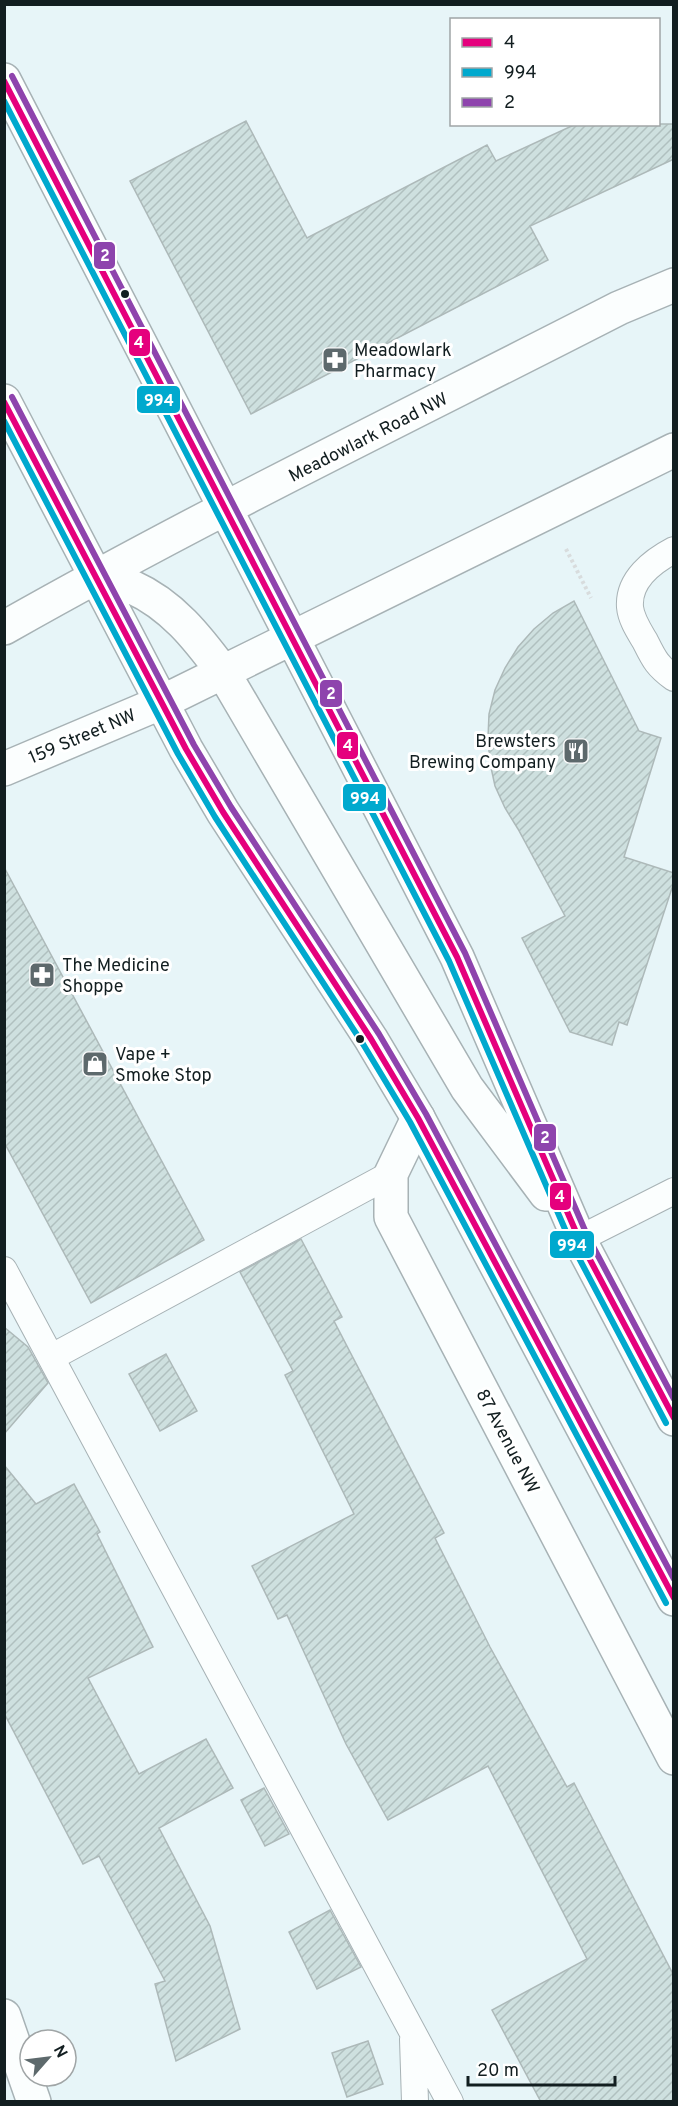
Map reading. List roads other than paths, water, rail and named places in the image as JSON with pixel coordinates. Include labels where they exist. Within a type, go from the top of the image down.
[{"type":"main road","points":[[4,80],[457,957],[579,1239],[674,1419]]},
{"type":"main road","name":"Meadowlark Road NW","points":[[96,576],[619,308],[674,285]]},
{"type":"main road","points":[[4,401],[160,703],[223,812],[371,1039],[418,1118],[674,1599]]},
{"type":"main road","points":[[160,703],[674,450]]},
{"type":"main road","points":[[4,628],[96,576],[130,586],[165,605],[193,632],[223,672],[466,1088],[579,1239]]},
{"type":"main road","name":"159 Street NW","points":[[4,769],[160,703]]},
{"type":"main road","name":"87 Avenue NW","points":[[418,1118],[391,1174],[391,1217],[674,1758]]},
{"type":"main road","points":[[4,2016],[34,2102]]},
{"type":"lane","points":[[674,550],[646,567],[634,587],[630,606],[636,627],[659,667],[674,678]]},
{"type":"lane","points":[[52,1357],[391,1174]]},
{"type":"lane","points":[[579,1239],[674,1191]]},
{"type":"lane","points":[[4,1270],[450,2102]]},
{"type":"lane","points":[[413,2033],[415,2102]]},
{"type":"place","name":"Meadowlark Pharmacy","points":[[335,360]]},
{"type":"place","name":"Brewsters Brewing Company","points":[[576,751]]},
{"type":"place","name":"The Medicine Shoppe","points":[[42,975]]},
{"type":"place","name":"Vape + Smoke Stop","points":[[95,1064]]}]
